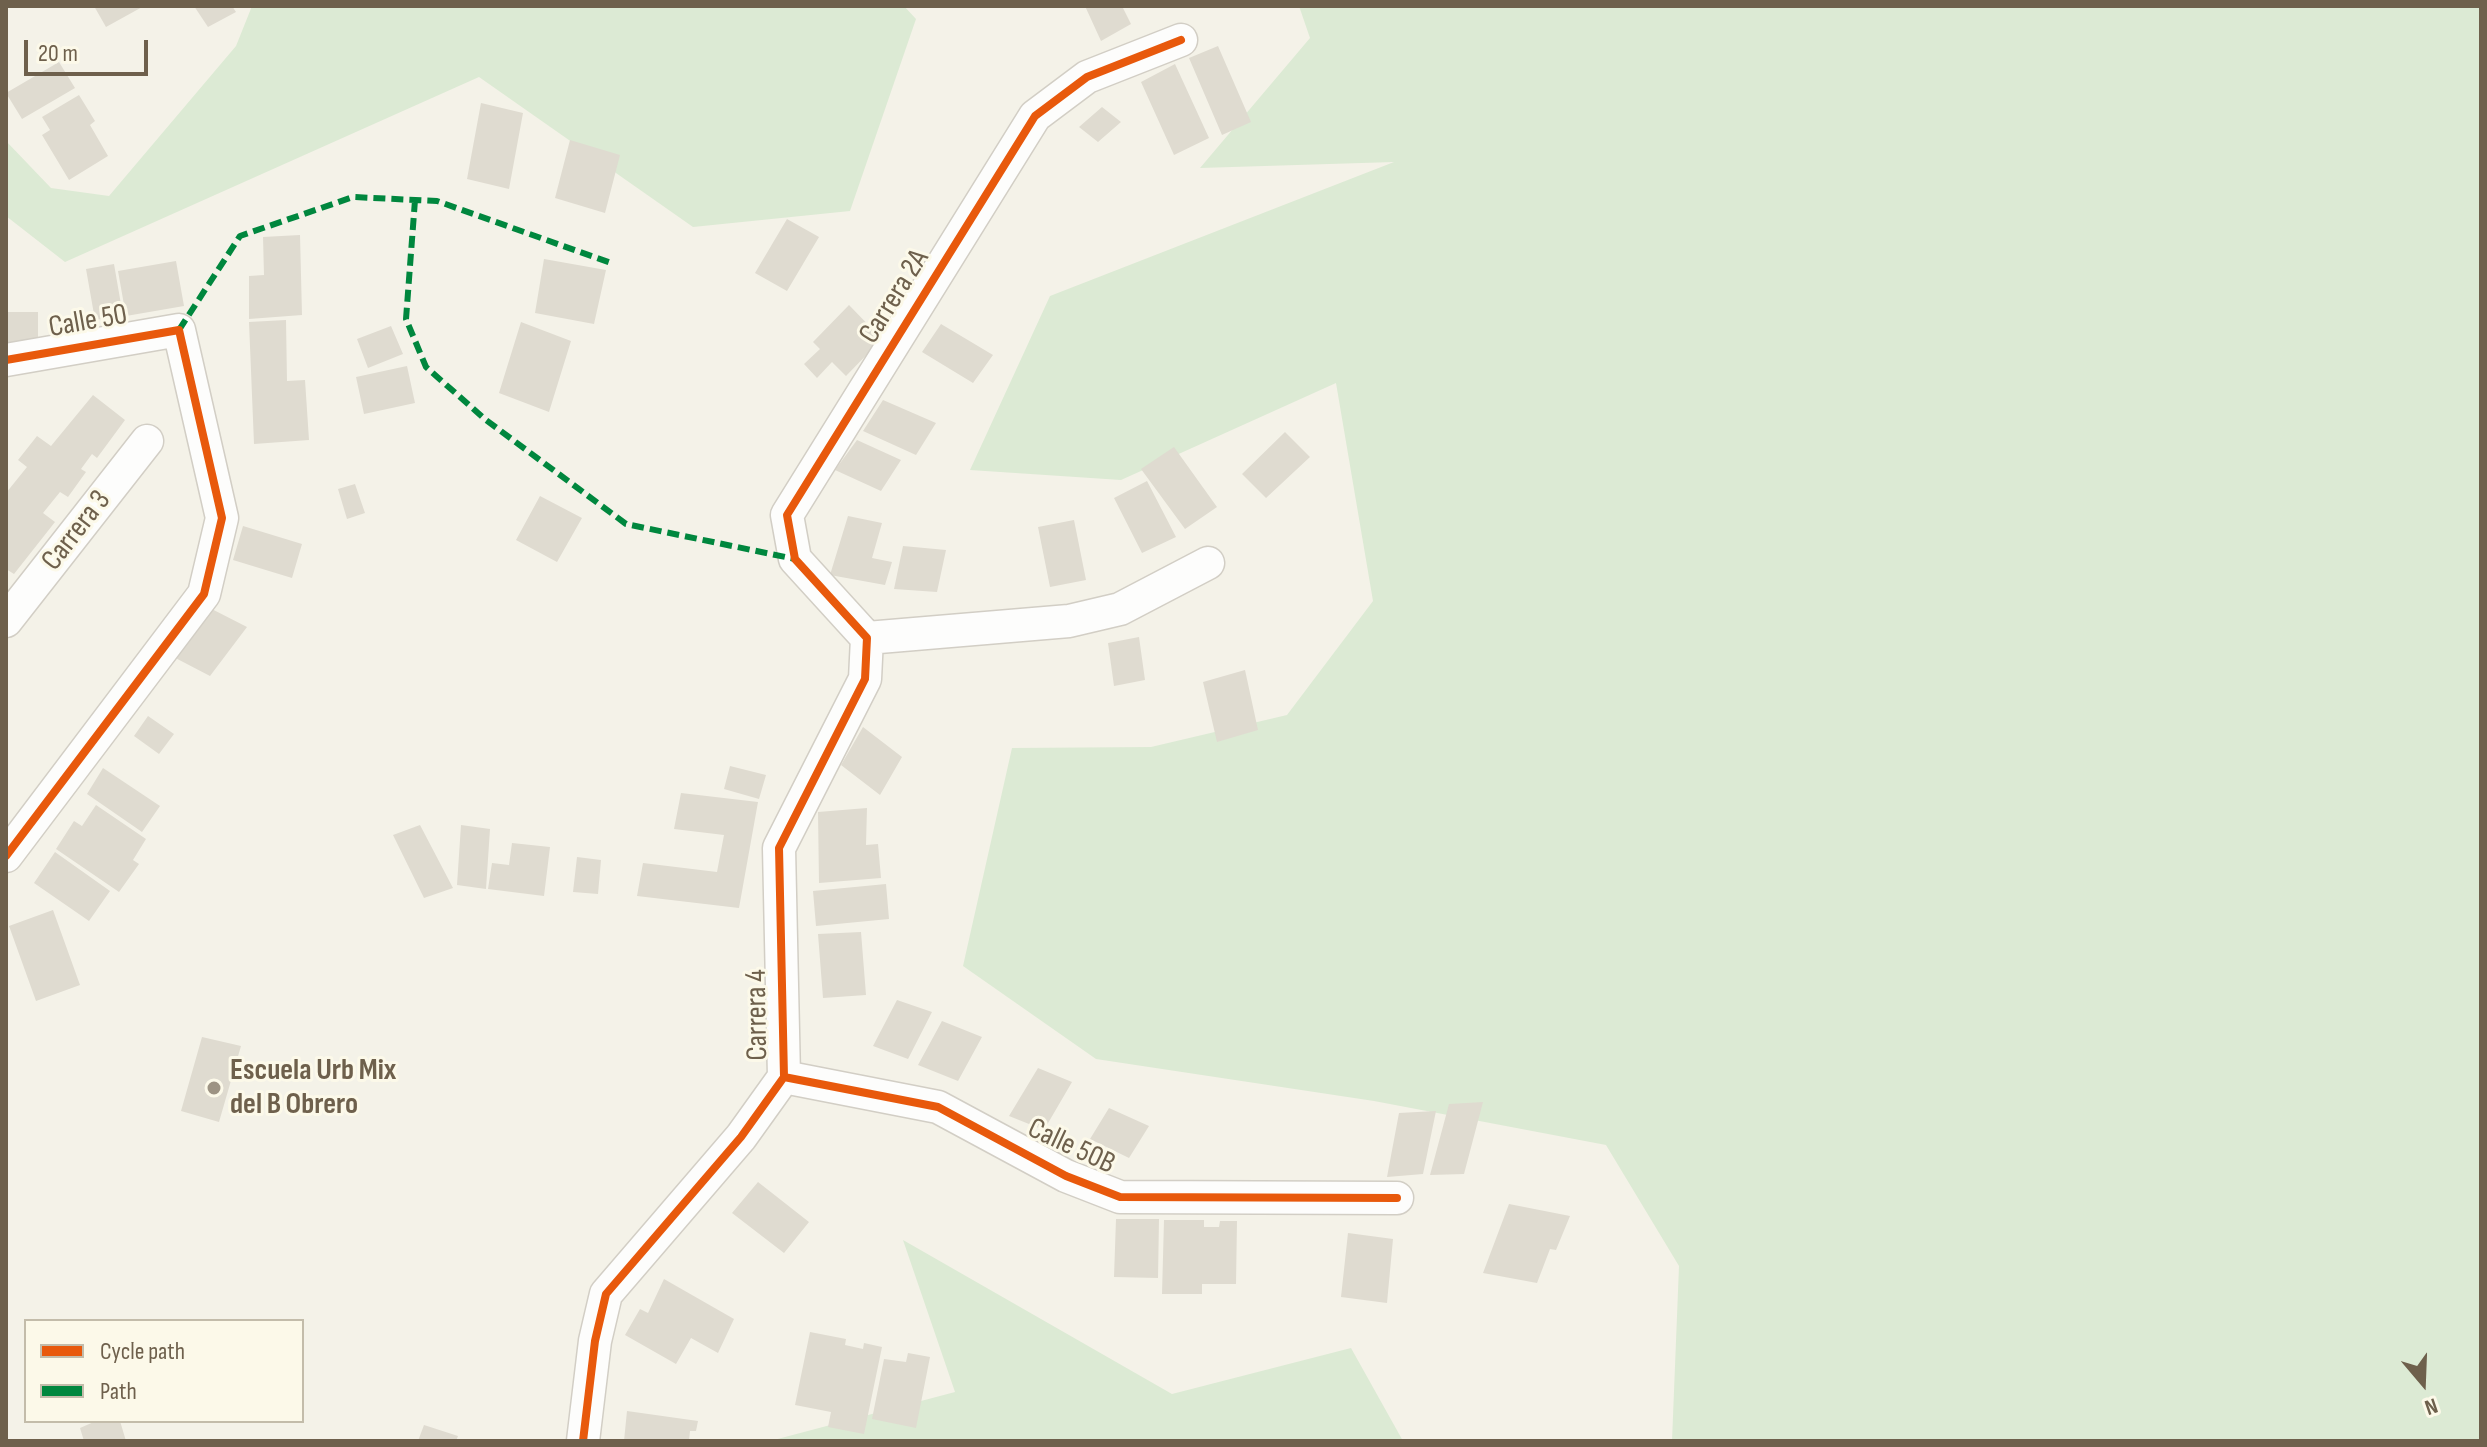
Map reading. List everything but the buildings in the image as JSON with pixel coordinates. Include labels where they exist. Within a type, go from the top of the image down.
[{"type":"street","name":"Carrera 2A","points":[[867,638],[795,559],[787,515],[1035,116],[1087,77],[1181,40]]},
{"type":"street","name":"Calle 50","points":[[6,360],[179,330],[222,518],[204,594],[6,856]]},
{"type":"street","name":"Carrera 3","points":[[6,621],[147,441]]},
{"type":"street","points":[[867,638],[1069,621],[1120,609],[1208,563]]},
{"type":"street","name":"Carrera 4","points":[[583,1441],[595,1341],[606,1294],[741,1137],[784,1077],[779,848],[865,679],[867,638]]},
{"type":"street","name":"Calle 50B","points":[[784,1077],[938,1107],[1066,1176],[1120,1197],[1397,1198]]},
{"type":"green space","points":[[252,6],[904,6],[916,19],[850,211],[693,227],[479,77],[65,262],[6,216],[6,141],[51,188],[109,196],[236,46]]},
{"type":"green space","points":[[1299,6],[2481,6],[2481,1441],[1672,1441],[1679,1266],[1606,1145],[1374,1101],[1096,1059],[963,966],[1012,748],[1151,747],[1287,715],[1373,601],[1336,383],[1121,480],[970,470],[1050,296],[1394,162],[1200,168],[1310,38]]},
{"type":"green space","points":[[903,1240],[1172,1394],[1351,1348],[1403,1441],[770,1441],[955,1392]]},
{"type":"marked path","points":[[179,330],[240,236],[353,197],[437,201],[611,263]]},
{"type":"marked path","points":[[415,200],[406,319],[426,367],[486,420],[626,524],[795,559]]},
{"type":"cycle path","points":[[583,1441],[595,1341],[606,1294],[741,1137],[784,1077],[779,848],[865,679],[867,638],[795,559],[787,515],[1035,116],[1087,77],[1181,40]]},
{"type":"cycle path","points":[[6,360],[179,330],[222,518],[204,594],[6,856]]},
{"type":"cycle path","points":[[784,1077],[938,1107],[1066,1176],[1120,1197],[1397,1198]]},
{"type":"place","name":"Escuela Urb Mix del B Obrero","points":[[214,1088]]}]
